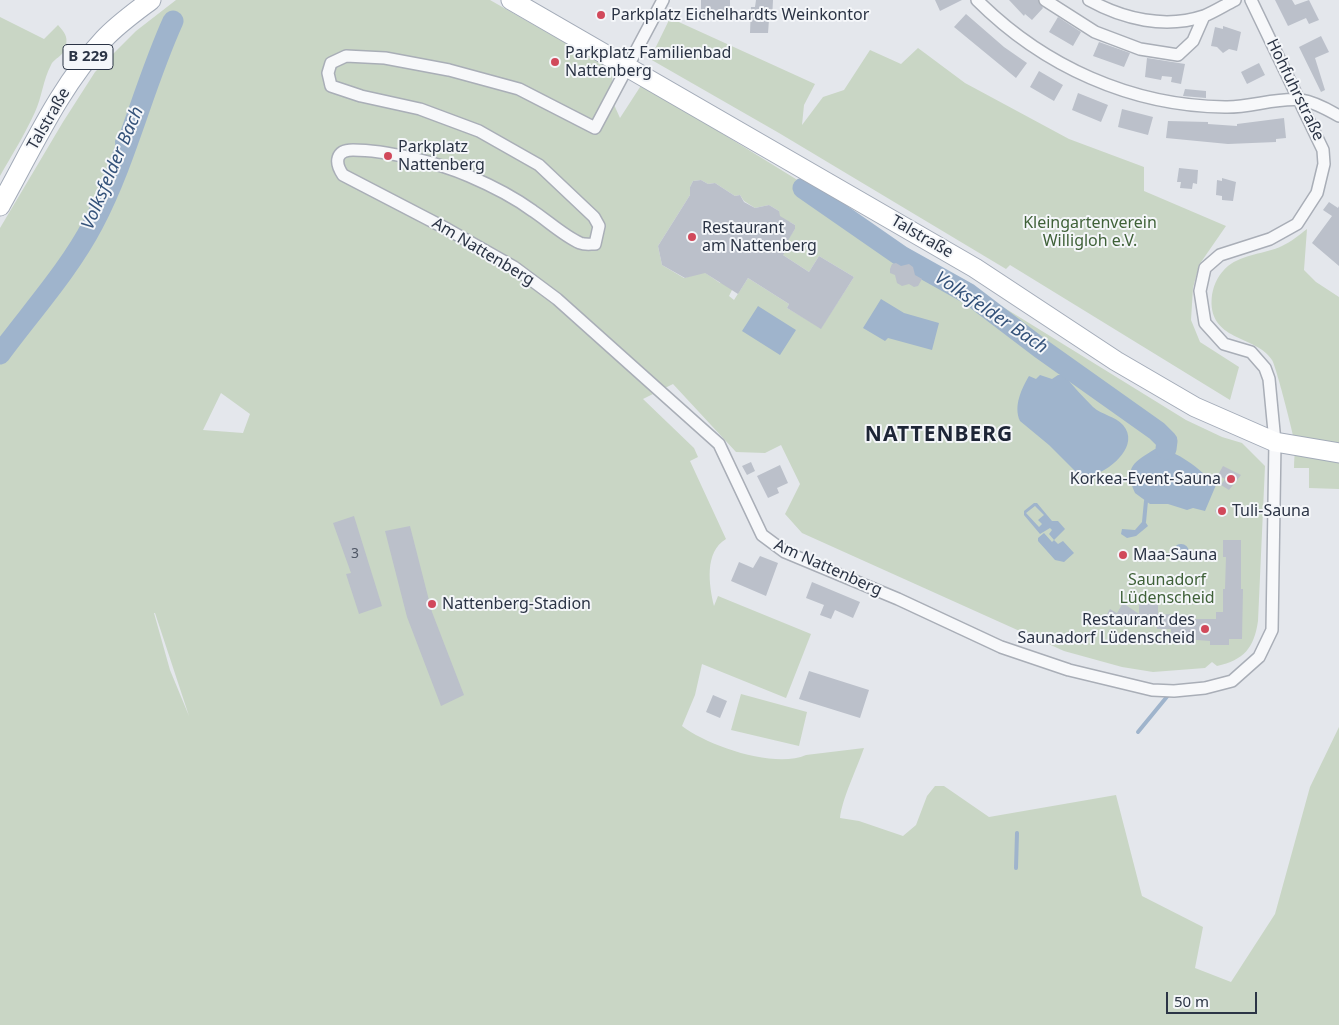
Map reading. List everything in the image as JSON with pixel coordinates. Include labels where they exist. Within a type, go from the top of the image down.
[{"type":"main road","name":"Talstraße","points":[[0,206],[66,87],[104,38],[151,0]]},
{"type":"main road","name":"Talstraße","points":[[511,0],[975,268],[1116,361],[1195,407],[1275,442],[1339,453]]},
{"type":"street","points":[[627,68],[663,0]]},
{"type":"street","points":[[977,0],[1039,51],[1060,64],[1087,78],[1135,94],[1200,107],[1228,108],[1300,100],[1320,106],[1339,116]]},
{"type":"street","points":[[1045,0],[1095,32],[1140,49],[1178,55],[1193,41],[1204,16]]},
{"type":"street","points":[[1089,0],[1121,14],[1155,23],[1204,16],[1234,0]]},
{"type":"street","name":"Hohfuhrstraße","points":[[1251,0],[1324,150],[1324,164],[1317,193],[1295,225],[1270,238],[1220,254],[1205,268],[1200,291],[1205,324],[1224,344],[1251,352],[1265,368],[1269,379],[1275,442]]},
{"type":"street","name":"Am Nattenberg","points":[[627,68],[595,128],[519,89],[449,70],[385,58],[346,56],[331,63],[328,73],[331,86],[361,96],[420,109],[479,131],[539,165],[594,217],[599,226],[595,244],[580,243],[530,208],[468,175],[395,154],[356,150],[345,150],[339,154],[337,160],[338,168],[343,175],[447,229],[514,267],[557,299],[719,444],[762,535],[786,552],[898,599],[1001,647],[1070,670],[1152,690],[1174,691],[1205,688],[1232,681],[1241,675],[1258,657],[1272,630],[1275,442]]},
{"type":"green space","points":[[176,0],[490,0],[613,70],[611,98],[620,118],[642,84],[1186,420],[1222,437],[1242,443],[1265,466],[1258,621],[1254,639],[1241,656],[1217,666],[1212,662],[1205,668],[1153,672],[1122,667],[1064,651],[802,533],[785,514],[800,484],[781,445],[765,453],[736,452],[673,384],[643,399],[694,448],[698,457],[690,461],[726,539],[714,552],[711,560],[710,579],[714,606],[718,596],[811,634],[786,698],[702,664],[695,695],[682,726],[694,734],[724,748],[760,757],[793,759],[806,755],[864,748],[841,810],[840,818],[859,821],[903,836],[916,825],[927,796],[935,786],[944,786],[989,817],[1116,795],[1142,896],[1203,927],[1195,968],[1231,982],[1275,914],[1310,787],[1339,727],[1339,1025],[0,1025],[0,228],[95,72],[136,31]],"holes":[[[701,180],[708,184],[715,183],[735,196],[740,195],[744,201],[755,208],[769,205],[779,211],[776,222],[790,222],[795,225],[795,229],[788,239],[762,234],[783,255],[809,272],[819,256],[854,277],[821,328],[787,308],[789,304],[748,278],[734,300],[729,296],[735,284],[724,277],[720,283],[704,272],[684,278],[662,265],[658,246],[690,195],[690,187],[693,181]],[[221,393],[250,414],[243,433],[203,430]],[[154,613],[189,716],[170,670]]]},
{"type":"green space","points":[[0,17],[44,39],[58,25],[65,34],[66,42],[65,49],[51,65],[35,112],[0,176]]},
{"type":"green space","name":"Kleingartenverein Willigloh e.V.","points":[[670,18],[815,84],[804,105],[802,125],[823,97],[844,90],[870,50],[901,64],[918,48],[965,83],[1069,139],[1144,167],[1144,191],[1226,226],[1199,265],[1193,288],[1191,320],[1200,342],[1239,367],[1230,400],[1010,265],[1006,269],[779,133],[650,59]]},
{"type":"green space","points":[[1307,229],[1304,270],[1316,282],[1339,297],[1339,489],[1309,488],[1309,468],[1294,468],[1294,439],[1272,360],[1265,352],[1224,330],[1212,310],[1214,287],[1217,279],[1228,266],[1240,259],[1282,246]]},
{"type":"green space","points":[[741,694],[807,712],[799,746],[731,730]]},
{"type":"water","points":[[881,299],[904,313],[939,323],[932,350],[888,338],[885,341],[863,328]]},
{"type":"water","points":[[758,306],[796,330],[780,355],[742,331]]},
{"type":"water","points":[[1040,375],[1052,379],[1058,375],[1064,375],[1093,407],[1123,425],[1128,440],[1126,448],[1122,455],[1109,467],[1096,474],[1081,477],[1049,445],[1020,421],[1017,409],[1021,392],[1029,376],[1036,379]]},
{"type":"water","points":[[1155,449],[1164,450],[1188,461],[1216,485],[1205,511],[1193,508],[1187,510],[1168,504],[1150,504],[1135,493],[1130,477],[1133,466]]},
{"type":"water","points":[[1034,503],[1037,503],[1052,521],[1058,521],[1065,529],[1054,540],[1049,534],[1052,530],[1050,528],[1040,534],[1024,515],[1024,511]],"holes":[[[1035,506],[1044,515],[1038,520],[1042,524],[1039,527],[1026,513]]]},
{"type":"water","points":[[1142,522],[1148,526],[1136,536],[1127,538],[1121,534],[1122,529],[1135,530]]},
{"type":"water","points":[[1044,533],[1052,542],[1054,540],[1058,544],[1063,541],[1074,553],[1064,562],[1055,560],[1038,541],[1038,538]]},
{"type":"water","points":[[1181,544],[1189,552],[1181,560],[1173,552]]},
{"type":"building","points":[[701,0],[730,0],[730,19],[701,19]]},
{"type":"building","points":[[756,0],[773,0],[772,20],[769,20],[768,33],[750,33],[751,7],[755,7]]},
{"type":"building","points":[[935,0],[962,0],[940,11]]},
{"type":"building","points":[[1009,0],[1038,0],[1043,8],[1032,20],[1025,14],[1024,16]]},
{"type":"building","points":[[1275,0],[1292,0],[1295,5],[1309,0],[1319,20],[1309,24],[1306,18],[1288,26]]},
{"type":"building","points":[[966,14],[1004,47],[1027,63],[1016,78],[954,27]]},
{"type":"building","points":[[1058,17],[1081,32],[1073,46],[1049,32]]},
{"type":"building","points":[[1223,26],[1241,32],[1237,51],[1229,49],[1223,53],[1217,47],[1211,46],[1215,27],[1223,29]]},
{"type":"building","points":[[1321,36],[1329,52],[1315,58],[1325,90],[1321,92],[1299,47]]},
{"type":"building","points":[[1099,42],[1130,53],[1124,67],[1093,56]]},
{"type":"building","points":[[1147,58],[1185,64],[1181,84],[1171,82],[1172,77],[1162,76],[1161,80],[1145,77]]},
{"type":"building","points":[[1259,63],[1265,75],[1247,84],[1241,72]]},
{"type":"building","points":[[1039,71],[1063,85],[1054,101],[1030,87]]},
{"type":"building","points":[[1185,89],[1206,91],[1206,98],[1183,96]]},
{"type":"building","points":[[1078,93],[1108,105],[1101,122],[1072,110]]},
{"type":"building","points":[[1122,109],[1153,117],[1148,135],[1118,127]]},
{"type":"building","points":[[1284,118],[1286,138],[1276,139],[1276,142],[1228,144],[1166,138],[1168,121],[1208,122],[1208,124],[1237,126],[1237,124]]},
{"type":"building","points":[[1179,168],[1198,170],[1197,184],[1193,183],[1192,189],[1180,188],[1181,182],[1177,182]]},
{"type":"building","points":[[1222,178],[1236,182],[1233,201],[1222,200],[1222,196],[1216,195],[1217,180],[1222,181]]},
{"type":"building","points":[[701,180],[708,184],[715,183],[735,196],[740,195],[744,202],[755,208],[769,205],[779,211],[780,216],[795,225],[795,229],[784,247],[787,249],[783,255],[809,272],[819,256],[854,277],[821,329],[787,308],[789,304],[748,278],[738,294],[705,273],[685,278],[662,265],[658,246],[690,195],[690,187],[693,181]]},
{"type":"building","points":[[1329,202],[1338,208],[1339,206],[1339,266],[1312,243],[1332,216],[1323,210]]},
{"type":"building","points":[[896,263],[901,266],[909,264],[913,267],[915,275],[922,279],[918,286],[914,287],[909,284],[902,286],[897,283],[895,275],[890,273],[892,264]]},
{"type":"building","points":[[751,462],[755,471],[747,475],[742,466]]},
{"type":"building","points":[[780,465],[788,483],[777,488],[779,493],[768,498],[757,476]]},
{"type":"building","name":"Korkea-Event-Sauna","points":[[1223,466],[1241,475],[1229,490],[1221,485],[1225,479],[1218,475]]},
{"type":"building","name":"Tuli-Sauna","points":[[1219,505],[1225,506],[1228,511],[1225,517],[1218,516],[1215,511]]},
{"type":"building","points":[[354,516],[382,606],[359,614],[346,574],[351,573],[333,523]]},
{"type":"building","points":[[410,526],[432,612],[464,695],[441,706],[407,617],[385,531]]},
{"type":"building","name":"Saunadorf Lüdenscheid","points":[[1223,540],[1241,540],[1241,589],[1243,589],[1242,639],[1229,639],[1229,645],[1210,645],[1210,641],[1171,638],[1171,629],[1157,629],[1157,622],[1129,621],[1117,613],[1123,603],[1139,614],[1139,603],[1158,603],[1158,614],[1191,615],[1191,619],[1216,619],[1216,612],[1223,612],[1226,557],[1223,557]]},
{"type":"building","points":[[760,556],[778,563],[766,596],[731,581],[739,562],[753,568]]},
{"type":"building","points":[[812,582],[860,602],[853,618],[835,610],[831,619],[820,615],[824,605],[806,598]]},
{"type":"building","points":[[1110,609],[1120,615],[1113,625],[1104,619]]},
{"type":"building","points":[[809,671],[869,690],[860,718],[799,699]]},
{"type":"building","points":[[713,695],[727,701],[720,718],[706,712]]},
{"type":"waterway","name":"Volksfelder Bach","points":[[0,354],[73,258],[93,224],[116,174],[162,46],[173,21]]},
{"type":"waterway","points":[[117,141],[119,164]]},
{"type":"waterway","name":"Volksfelder Bach","points":[[803,188],[901,256],[969,294],[1040,348],[1157,431],[1167,441],[1166,449]]},
{"type":"waterway","points":[[1144,522],[1146,501]]},
{"type":"waterway","points":[[1138,732],[1170,693]]},
{"type":"waterway","points":[[1016,868],[1017,833]]},
{"type":"place","name":"Parkplatz Eichelhardts Weinkontor","points":[[601,15]]},
{"type":"place","name":"Parkplatz Familienbad Nattenberg","points":[[555,62]]},
{"type":"place","name":"Parkplatz Nattenberg","points":[[388,156]]},
{"type":"place","name":"Restaurant am Nattenberg","points":[[692,237]]},
{"type":"place","name":"Korkea-Event-Sauna","points":[[1231,479]]},
{"type":"place","name":"Tuli-Sauna","points":[[1222,511]]},
{"type":"place","name":"Maa-Sauna","points":[[1123,555]]},
{"type":"place","name":"Nattenberg-Stadion","points":[[432,604]]},
{"type":"place","name":"Restaurant des Saunadorf Lüdenscheid","points":[[1205,629]]},
{"type":"district","name":"NATTENBERG","points":[[939,435]]}]
